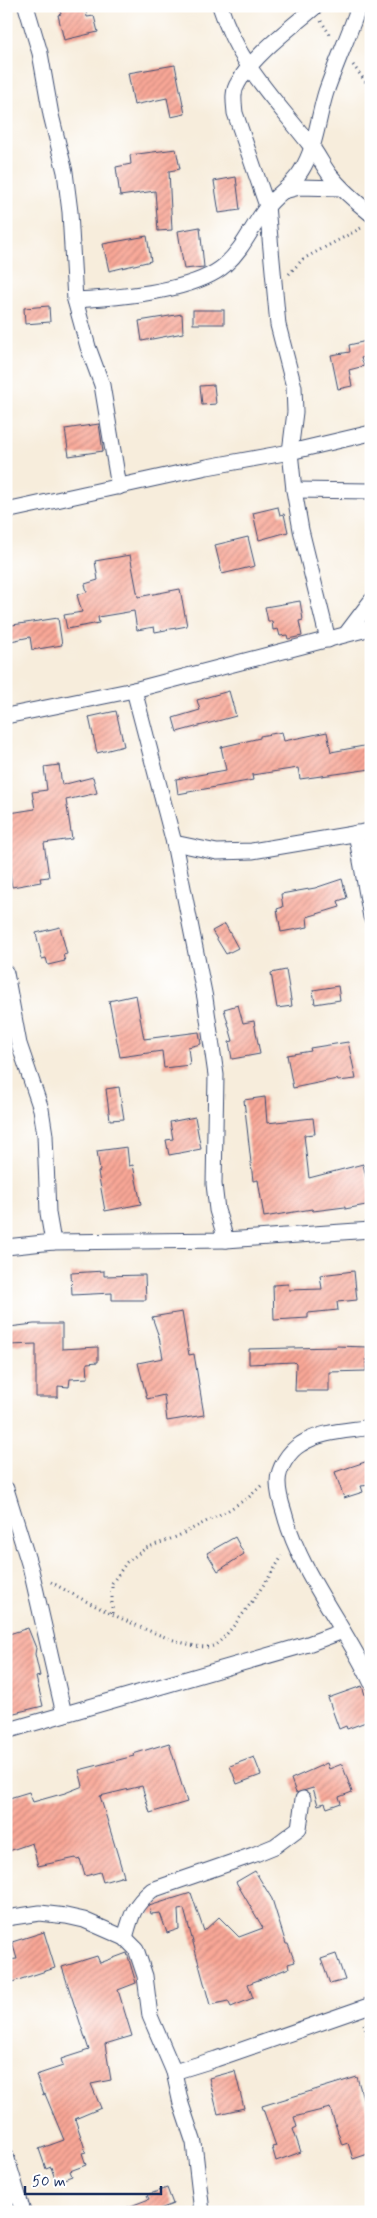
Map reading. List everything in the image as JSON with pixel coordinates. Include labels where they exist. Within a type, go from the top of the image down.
[{"type":"street","points":[[26,6],[40,53],[51,115],[65,172],[70,212],[75,300],[88,347],[102,385],[119,487]]},
{"type":"street","points":[[220,6],[237,49],[248,68],[312,146],[341,188],[371,214]]},
{"type":"street","points":[[75,300],[108,298],[173,288],[200,279],[224,267],[236,254],[267,206],[284,191],[302,170],[312,146],[327,90],[359,6]]},
{"type":"street","points":[[315,8],[248,68],[237,84],[233,98],[235,113],[267,206],[278,325],[294,387],[294,412],[290,452],[294,490],[301,530],[328,640]]},
{"type":"street","points":[[284,191],[299,187],[341,188]]},
{"type":"street","points":[[6,511],[207,467],[290,452],[371,433]]},
{"type":"street","points":[[294,490],[371,491]]},
{"type":"street","points":[[346,634],[371,602]]},
{"type":"street","points":[[6,716],[134,690],[371,628]]},
{"type":"street","points":[[134,690],[174,843],[205,998],[216,1075],[214,1184],[217,1210],[226,1240]]},
{"type":"street","points":[[174,843],[217,852],[243,851],[363,832],[371,917]]},
{"type":"street","points":[[6,972],[13,1045],[41,1109],[45,1135],[48,1213],[53,1242]]},
{"type":"street","points":[[6,1247],[53,1242],[226,1240],[371,1230]]},
{"type":"street","points":[[371,1427],[317,1436],[300,1444],[290,1452],[281,1467],[278,1482],[280,1498],[292,1538],[371,1682]]},
{"type":"street","points":[[6,1489],[31,1570],[64,1714]]},
{"type":"street","points":[[6,1731],[300,1647],[343,1632]]},
{"type":"street","points":[[125,1938],[132,1913],[139,1901],[152,1890],[253,1856],[288,1838],[299,1828],[302,1799]]},
{"type":"street","points":[[6,1918],[40,1913],[84,1920],[125,1938],[136,1949],[141,1962],[150,2016],[174,2072],[181,2104],[194,2143],[202,2212]]},
{"type":"street","points":[[174,2072],[366,2007]]},
{"type":"street","points":[[6,2156],[23,2212]]},
{"type":"path","points":[[315,8],[371,89]]},
{"type":"path","points":[[276,301],[282,284],[303,260],[348,237],[371,222]]},
{"type":"path","points":[[112,1613],[112,1584],[127,1562],[146,1548],[176,1537],[238,1505],[281,1467]]},
{"type":"path","points":[[31,1570],[75,1596],[174,1640],[196,1647],[214,1646],[241,1617],[279,1561],[292,1538]]},
{"type":"path","points":[[366,2007],[371,2049]]},
{"type":"building","points":[[59,6],[85,6],[87,17],[94,16],[98,32],[64,40],[58,15],[61,14]]},
{"type":"building","points":[[175,65],[185,114],[171,117],[167,98],[134,105],[128,73]]},
{"type":"building","points":[[176,149],[180,169],[169,171],[172,230],[158,231],[155,191],[120,196],[116,167],[131,164],[130,155]]},
{"type":"building","points":[[236,177],[240,210],[219,213],[214,181]]},
{"type":"building","points":[[200,227],[204,267],[184,269],[178,231]]},
{"type":"building","points":[[147,236],[151,261],[109,271],[103,244]]},
{"type":"building","points":[[49,306],[50,322],[25,324],[24,308]]},
{"type":"building","points":[[193,310],[224,310],[224,324],[193,324]]},
{"type":"building","points":[[182,314],[183,333],[142,341],[139,321]]},
{"type":"building","points":[[371,340],[371,355],[361,358],[364,366],[349,370],[352,386],[338,389],[331,355],[350,352],[349,345]]},
{"type":"building","points":[[214,385],[216,404],[202,405],[200,386]]},
{"type":"building","points":[[99,424],[103,451],[69,456],[65,429]]},
{"type":"building","points":[[278,507],[280,515],[284,514],[288,532],[259,540],[253,513]]},
{"type":"building","points":[[248,537],[255,566],[222,574],[215,545]]},
{"type":"building","points":[[130,555],[138,597],[180,589],[187,626],[155,632],[154,627],[137,630],[134,611],[98,617],[99,623],[67,629],[64,615],[82,612],[77,595],[87,592],[85,584],[98,580],[95,561]]},
{"type":"building","points":[[300,601],[303,620],[299,621],[302,636],[288,639],[287,635],[280,636],[278,629],[273,630],[272,621],[268,621],[265,607]]},
{"type":"building","points":[[58,618],[62,645],[32,650],[30,637],[6,642],[6,626]]},
{"type":"building","points":[[229,691],[236,716],[177,732],[173,718],[200,710],[197,700]]},
{"type":"building","points":[[116,711],[124,746],[97,753],[89,717]]},
{"type":"building","points":[[282,732],[284,741],[327,732],[331,752],[369,745],[371,769],[300,779],[298,768],[252,775],[253,780],[178,794],[176,779],[226,770],[221,747]]},
{"type":"building","points":[[59,765],[62,785],[93,777],[97,793],[66,800],[72,839],[44,843],[49,877],[40,878],[41,882],[12,887],[6,849],[6,828],[12,827],[10,813],[35,809],[32,792],[47,790],[44,767]]},
{"type":"building","points":[[342,879],[347,898],[338,901],[340,907],[307,917],[308,927],[281,932],[277,909],[283,907],[281,894],[315,888]]},
{"type":"building","points":[[225,924],[238,948],[226,954],[212,931]]},
{"type":"building","points":[[60,927],[67,954],[63,955],[65,961],[48,965],[46,958],[42,959],[36,933]]},
{"type":"building","points":[[286,970],[292,1006],[277,1008],[271,973]]},
{"type":"building","points":[[338,986],[340,1000],[315,1004],[313,990]]},
{"type":"building","points":[[136,995],[144,1039],[199,1032],[201,1044],[188,1047],[190,1065],[164,1068],[162,1051],[120,1057],[109,1001]]},
{"type":"building","points":[[238,1005],[243,1023],[254,1021],[260,1054],[232,1059],[229,1042],[233,1041],[224,1009]]},
{"type":"building","points":[[348,1042],[356,1079],[338,1081],[337,1079],[293,1088],[287,1055],[311,1051],[310,1048]]},
{"type":"building","points":[[119,1087],[124,1119],[110,1120],[106,1089]]},
{"type":"building","points":[[265,1097],[267,1123],[313,1118],[315,1134],[304,1135],[309,1178],[363,1164],[369,1189],[371,1188],[371,1204],[345,1209],[345,1207],[313,1211],[312,1209],[264,1217],[258,1180],[253,1181],[244,1100]]},
{"type":"building","points":[[195,1117],[201,1149],[169,1155],[166,1140],[173,1139],[170,1122]]},
{"type":"building","points":[[127,1147],[129,1166],[133,1165],[141,1204],[105,1211],[98,1172],[100,1171],[97,1151]]},
{"type":"building","points":[[104,1271],[104,1276],[145,1275],[146,1300],[112,1300],[112,1293],[72,1295],[71,1273]]},
{"type":"building","points":[[354,1271],[357,1300],[337,1302],[338,1310],[308,1313],[308,1318],[274,1320],[273,1285],[288,1284],[289,1290],[322,1289],[320,1275]]},
{"type":"building","points":[[182,1312],[189,1355],[194,1354],[204,1415],[167,1421],[164,1395],[147,1399],[138,1363],[163,1358],[159,1337],[152,1317]]},
{"type":"building","points":[[34,1324],[62,1324],[62,1349],[98,1347],[98,1362],[87,1363],[88,1378],[70,1379],[69,1387],[58,1386],[58,1397],[36,1397],[36,1344],[9,1345],[9,1327]]},
{"type":"building","points":[[336,1346],[367,1347],[366,1371],[329,1372],[329,1391],[295,1391],[296,1364],[294,1362],[249,1364],[249,1349]]},
{"type":"building","points":[[371,1460],[371,1485],[361,1486],[363,1492],[344,1498],[335,1472]]},
{"type":"building","points":[[235,1537],[244,1554],[218,1571],[207,1553]]},
{"type":"building","points":[[28,1628],[36,1648],[35,1654],[40,1676],[36,1677],[43,1706],[6,1715],[6,1635]]},
{"type":"building","points":[[362,1686],[371,1712],[371,1720],[347,1729],[346,1726],[339,1729],[328,1698]]},
{"type":"building","points":[[169,1743],[187,1802],[150,1813],[142,1786],[100,1796],[124,1876],[103,1882],[100,1872],[85,1876],[80,1859],[77,1860],[76,1858],[38,1866],[32,1843],[6,1852],[6,1799],[29,1792],[33,1802],[65,1793],[83,1786],[79,1770],[134,1756],[133,1754]]},
{"type":"building","points":[[254,1757],[261,1775],[237,1784],[230,1766]]},
{"type":"building","points":[[327,1763],[329,1769],[342,1764],[352,1792],[339,1797],[341,1803],[327,1808],[325,1803],[318,1805],[313,1788],[296,1793],[291,1779]]},
{"type":"building","points":[[255,1871],[272,1899],[286,1944],[288,1944],[295,1962],[288,1964],[289,1968],[248,1984],[253,1998],[231,2007],[228,2001],[210,2005],[184,1909],[178,1910],[179,1929],[167,1933],[160,1913],[151,1914],[149,1906],[191,1893],[204,1931],[219,1917],[239,1937],[263,1928],[236,1882]]},
{"type":"building","points":[[44,1932],[55,1968],[6,1984],[6,1960],[17,1959],[12,1942]]},
{"type":"building","points":[[127,1953],[136,1983],[118,1990],[132,2036],[105,2044],[111,2080],[91,2084],[101,2108],[75,2119],[86,2152],[82,2153],[86,2165],[70,2171],[72,2176],[56,2182],[51,2167],[46,2169],[39,2149],[64,2140],[36,2075],[63,2066],[61,2059],[89,2050],[62,1967],[97,1956],[100,1963]]},
{"type":"building","points":[[336,1954],[345,1980],[330,1984],[321,1959]]},
{"type":"building","points":[[235,2071],[244,2108],[218,2114],[209,2078]]},
{"type":"building","points":[[357,2077],[368,2115],[371,2114],[371,2153],[353,2159],[348,2143],[342,2145],[330,2108],[294,2117],[297,2127],[293,2129],[301,2152],[276,2161],[272,2147],[276,2146],[262,2106]]},
{"type":"building","points":[[167,2188],[173,2204],[152,2212],[124,2212],[123,2209],[149,2199],[147,2195]]}]
